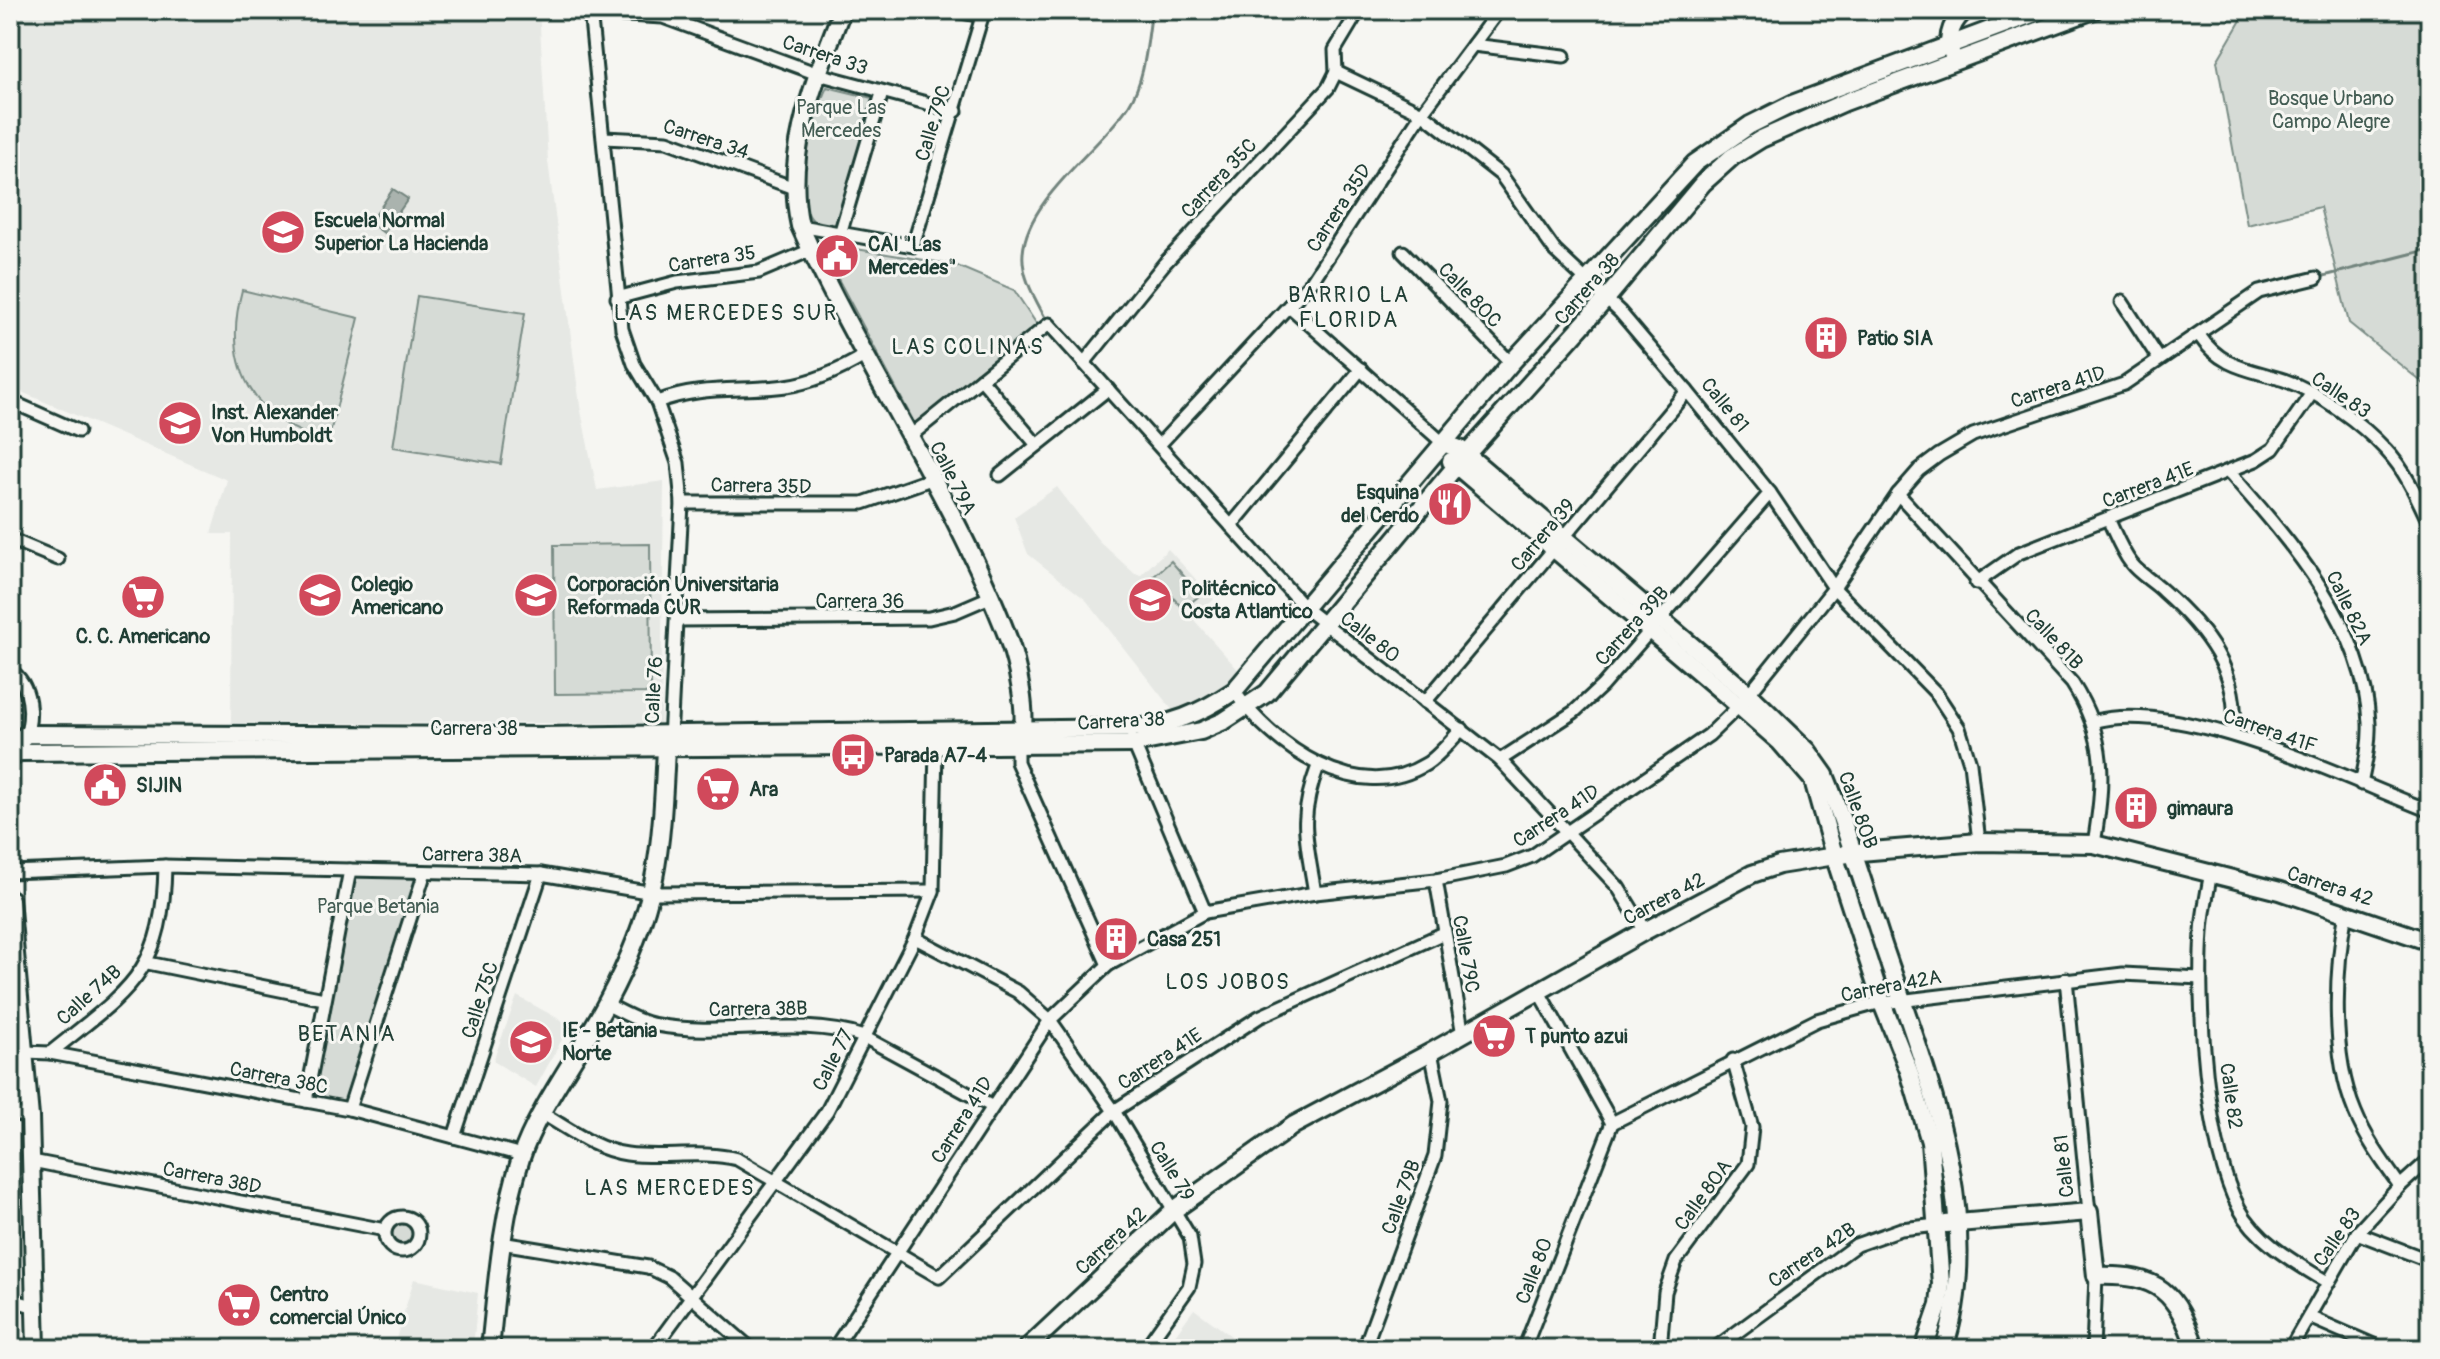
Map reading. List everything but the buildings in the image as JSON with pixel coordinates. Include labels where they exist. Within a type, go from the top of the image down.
[{"type":"main road","name":"Calle 79A","points":[[842,10],[802,125],[794,188],[800,226],[931,479],[1009,641],[1020,737]]},
{"type":"main road","points":[[1955,62],[1949,44],[1955,21],[1966,10]]},
{"type":"main road","name":"Carrera 38","points":[[1131,736],[1193,715],[1234,691],[1511,363],[1695,163],[1750,125],[1792,104],[2043,10]]},
{"type":"main road","name":"Carrera 38","points":[[12,755],[1131,736],[1201,731],[1246,708],[1267,693],[1461,461],[1606,299],[1703,183],[1732,157],[1791,125],[2094,10]]},
{"type":"main road","name":"Calle 80B","points":[[1443,443],[1819,764],[1832,791],[1946,1141],[1947,1224],[1939,1305],[1924,1349]]},
{"type":"main road","name":"Calle 80B","points":[[1744,700],[1813,780],[1882,1003],[1909,1071],[1930,1142],[1947,1224],[1956,1306],[1944,1349]]},
{"type":"main road","name":"Carrera 38","points":[[12,755],[27,734],[936,745],[1020,737]]},
{"type":"main road","name":"Calle 76","points":[[490,1349],[501,1243],[522,1155],[640,936],[653,893],[662,836],[669,742]]},
{"type":"main road","name":"Carrera 42","points":[[1026,1349],[1174,1210],[1294,1125],[1463,1035],[1645,931],[1752,874],[1779,865],[1834,855],[1979,842],[2094,844],[2211,871],[2346,912],[2430,942]]},
{"type":"main road","points":[[10,899],[30,1117],[36,1349]]},
{"type":"main road","name":"Carrera 42B","points":[[1947,1224],[2089,1212]]},
{"type":"main road","name":"Calle 81","points":[[2089,1212],[2096,1276]]},
{"type":"main road","points":[[2096,1276],[2134,1277],[2171,1297],[2179,1305],[2196,1349]]},
{"type":"street","points":[[950,10],[983,13]]},
{"type":"street","name":"Carrera 35C","points":[[1084,363],[1164,264],[1328,88],[1336,72],[1335,50],[1359,10]]},
{"type":"street","name":"Carrera 35D","points":[[1159,445],[1289,306],[1337,247],[1422,113],[1499,10]]},
{"type":"street","name":"Carrera 33","points":[[590,12],[663,17],[818,74],[956,111]]},
{"type":"street","name":"Calle 76","points":[[590,12],[617,298],[634,364],[657,402],[678,463],[682,503],[669,742]]},
{"type":"street","name":"Calle 79C","points":[[840,234],[913,246],[983,13]]},
{"type":"street","points":[[1473,45],[1564,56]]},
{"type":"street","name":"Calle 81","points":[[1336,72],[1422,113],[1501,175],[1555,251],[1606,299],[1687,391],[1770,493],[1834,588],[1936,693],[1959,728],[1970,763],[1979,842]]},
{"type":"street","points":[[800,226],[840,234],[882,93]]},
{"type":"street","name":"Carrera 34","points":[[604,138],[667,141],[794,188]]},
{"type":"street","name":"Carrera 35","points":[[617,298],[677,282],[759,272],[811,250]]},
{"type":"street","name":"Calle 80C","points":[[1403,252],[1511,363]]},
{"type":"street","name":"Carrera 41D","points":[[834,1349],[900,1253],[991,1106],[1050,1020],[1108,965],[1205,912],[1315,893],[1436,880],[1506,866],[1532,856],[1709,735],[1744,700],[1834,588],[1898,494],[1919,470],[1973,435],[2124,384],[2259,292],[2316,278]]},
{"type":"street","points":[[2122,302],[2159,359]]},
{"type":"street","name":"Calle 80B","points":[[1289,306],[1443,443]]},
{"type":"street","name":"Calle 80","points":[[981,379],[1049,324],[1306,609],[1500,760],[1618,887],[1645,931]]},
{"type":"street","name":"Calle 83","points":[[2199,335],[2210,352],[2228,364],[2285,380],[2312,393],[2387,451],[2412,487],[2430,525]]},
{"type":"street","points":[[657,402],[700,390],[808,382],[866,355]]},
{"type":"street","points":[[1231,526],[1361,369]]},
{"type":"street","points":[[909,437],[981,379],[1037,445]]},
{"type":"street","points":[[1000,475],[1108,389]]},
{"type":"street","name":"Carrera 39","points":[[1425,702],[1687,391]]},
{"type":"street","name":"Carrera 41E","points":[[1976,583],[2019,553],[2230,473],[2273,449],[2312,393]]},
{"type":"street","points":[[10,401],[78,431]]},
{"type":"street","name":"Calle 82A","points":[[2230,473],[2293,544],[2322,587],[2351,649],[2364,688],[2370,723],[2361,784]]},
{"type":"street","name":"Carrera 35D","points":[[682,503],[863,503],[902,492],[931,479]]},
{"type":"street","name":"Carrera 39B","points":[[1500,760],[1574,712],[1656,626],[1770,493]]},
{"type":"street","name":"Calle 81B","points":[[1898,494],[1976,583],[2072,683],[2092,722],[2103,774],[2094,844]]},
{"type":"street","points":[[2108,519],[2131,563],[2180,606],[2202,629],[2219,654],[2236,705],[2233,733]]},
{"type":"street","points":[[10,539],[58,559]]},
{"type":"street","name":"Carrera 36","points":[[678,620],[929,618],[955,612],[990,597]]},
{"type":"street","points":[[12,671],[27,695],[27,734]]},
{"type":"street","points":[[1234,691],[1246,708],[1318,766],[1354,777],[1386,777],[1426,764],[1462,729]]},
{"type":"street","name":"Carrera 41F","points":[[2092,722],[2130,716],[2233,733],[2430,811]]},
{"type":"street","points":[[1131,736],[1205,912]]},
{"type":"street","name":"Calle 79A","points":[[1020,737],[1017,762],[1108,965]]},
{"type":"street","name":"Calle 77","points":[[653,1349],[827,1111],[915,938],[933,891],[936,745]]},
{"type":"street","points":[[1315,893],[1304,821],[1305,800],[1318,766]]},
{"type":"street","name":"Carrera 38A","points":[[10,872],[165,866],[541,874],[653,893],[933,891]]},
{"type":"street","name":"Calle 74B","points":[[50,1053],[113,1001],[148,963],[164,909],[165,866]]},
{"type":"street","points":[[306,1101],[350,870]]},
{"type":"street","name":"Calle 82","points":[[2211,871],[2202,929],[2200,978],[2212,1103],[2223,1162],[2240,1210],[2277,1251],[2327,1282]]},
{"type":"street","points":[[349,1109],[425,872]]},
{"type":"street","name":"Calle 75C","points":[[454,1137],[541,874]]},
{"type":"street","name":"Calle 79C","points":[[1436,880],[1463,1035]]},
{"type":"street","points":[[2346,912],[2338,958],[2339,1019],[2346,1077],[2354,1109],[2367,1138],[2400,1186]]},
{"type":"street","name":"Carrera 41E","points":[[900,1253],[939,1277],[1114,1111],[1259,1017],[1444,933]]},
{"type":"street","points":[[915,938],[1018,992],[1050,1020]]},
{"type":"street","points":[[148,963],[324,999]]},
{"type":"street","name":"Carrera 42A","points":[[1612,1123],[1817,1020],[1882,1003],[2123,974],[2200,978]]},
{"type":"street","name":"Calle 81","points":[[2066,979],[2089,1212]]},
{"type":"street","points":[[1539,992],[1612,1123]]},
{"type":"street","name":"Carrera 38B","points":[[606,1004],[655,1025],[815,1025],[864,1037],[991,1106]]},
{"type":"street","name":"Calle 79","points":[[1050,1020],[1114,1111],[1190,1237],[1194,1264],[1189,1287],[1145,1349]]},
{"type":"street","name":"Carrera 38C","points":[[26,1052],[50,1053],[349,1109],[522,1155]]},
{"type":"street","name":"Calle 79B","points":[[1364,1349],[1435,1156],[1441,1101],[1431,1052]]},
{"type":"street","name":"Calle 80A","points":[[1660,1349],[1665,1292],[1676,1261],[1748,1164],[1752,1127],[1733,1060]]},
{"type":"street","points":[[10,1113],[30,1117]]},
{"type":"street","points":[[543,1114],[610,1150],[626,1154],[718,1154],[737,1159],[900,1253]]},
{"type":"street","name":"Calle 80","points":[[1524,1349],[1612,1123]]},
{"type":"street","name":"Calle 83","points":[[2290,1349],[2357,1233],[2430,1159]]},
{"type":"street","name":"Carrera 38D","points":[[32,1161],[385,1230]]},
{"type":"street","name":"Carrera 42B","points":[[1714,1349],[1856,1245],[1901,1229],[1947,1224]]},
{"type":"street","points":[[2357,1233],[2430,1261]]},
{"type":"street","points":[[501,1243],[648,1267],[669,1277],[751,1349]]},
{"type":"street","name":"Calle 81","points":[[2093,1349],[2096,1276]]},
{"type":"street","points":[[10,1299],[35,1307]]},
{"type":"street","points":[[2309,1317],[2383,1349]]},
{"type":"shaded area","name":"Escuela Normal Superior La Hacienda","points":[[10,10],[539,10],[548,161],[580,406],[597,490],[664,481],[661,723],[231,723],[232,534],[211,534],[227,480],[10,387]]},
{"type":"shaded area","points":[[393,189],[408,199],[384,233],[370,223]]},
{"type":"shaded area","name":"Politécnico Costa Atlantico","points":[[1057,487],[1099,541],[1135,574],[1141,575],[1168,549],[1214,599],[1195,621],[1240,672],[1223,691],[1185,710],[1173,711],[1086,600],[1028,554],[1014,517]]},
{"type":"shaded area","name":"IE - Betania Norte","points":[[517,996],[570,1025],[536,1087],[493,1061]]},
{"type":"shaded area","points":[[414,1279],[478,1293],[473,1349],[393,1349]]},
{"type":"shaded area","points":[[1194,1309],[1249,1349],[1181,1349],[1170,1342]]},
{"type":"green space","name":"Bosque Urbano Campo Alegre","points":[[2247,10],[2430,10],[2430,389],[2349,323],[2320,207],[2247,225],[2217,61]]},
{"type":"green space","name":"Parque Las Mercedes","points":[[827,87],[872,98],[838,228],[819,225],[809,216],[805,200],[804,181],[810,137]]},
{"type":"green space","points":[[819,243],[955,265],[1014,290],[1038,326],[915,424]]},
{"type":"green space","points":[[242,290],[359,318],[328,441],[280,420],[262,405],[249,386],[240,366],[236,343]]},
{"type":"green space","points":[[417,296],[525,313],[501,464],[393,447]]},
{"type":"green space","points":[[650,544],[651,693],[555,694],[554,545]]},
{"type":"green space","points":[[1171,561],[1200,595],[1183,609],[1154,576]]},
{"type":"green space","name":"Parque Betania","points":[[350,870],[425,872],[349,1109],[306,1101]]},
{"type":"green space","points":[[403,1221],[413,1225],[417,1235],[413,1245],[403,1249],[393,1245],[389,1235],[393,1225]]},
{"type":"waterway","points":[[1047,321],[1024,271],[1023,253],[1028,233],[1051,193],[1129,105],[1142,71],[1152,10]]},
{"type":"waterway","points":[[2320,277],[2430,249]]},
{"type":"place","name":"Escuela Normal Superior La Hacienda","points":[[283,232]]},
{"type":"place","name":"CAI \"Las Mercedes\"","points":[[837,256]]},
{"type":"place","name":"Patio SIA","points":[[1826,338]]},
{"type":"place","name":"Inst. Alexander Von Humboldt","points":[[180,423]]},
{"type":"place","name":"Esquina del Cerdo","points":[[1450,504]]},
{"type":"place","name":"Colegio Americano","points":[[320,595]]},
{"type":"place","name":"Corporación Universitaria Reformada CUR","points":[[536,595]]},
{"type":"place","name":"C. C. Americano","points":[[143,597]]},
{"type":"place","name":"Politécnico Costa Atlantico","points":[[1150,600]]},
{"type":"place","name":"Parada A7-4","points":[[853,755]]},
{"type":"place","name":"SIJIN","points":[[105,785]]},
{"type":"place","name":"Ara","points":[[718,789]]},
{"type":"place","name":"gimaura","points":[[2136,808]]},
{"type":"place","name":"Casa 251","points":[[1116,939]]},
{"type":"place","name":"T punto azui","points":[[1494,1036]]},
{"type":"place","name":"IE - Betania Norte","points":[[531,1042]]},
{"type":"place","name":"Centro comercial Único","points":[[239,1305]]},
{"type":"district","name":"BARRIO LA FLORIDA","points":[[1349,308]]},
{"type":"district","name":"LAS MERCEDES SUR","points":[[726,313]]},
{"type":"district","name":"LAS COLINAS","points":[[968,347]]},
{"type":"district","name":"LOS JOBOS","points":[[1228,982]]},
{"type":"district","name":"BETANIA","points":[[347,1034]]},
{"type":"district","name":"LAS MERCEDES","points":[[670,1188]]}]
